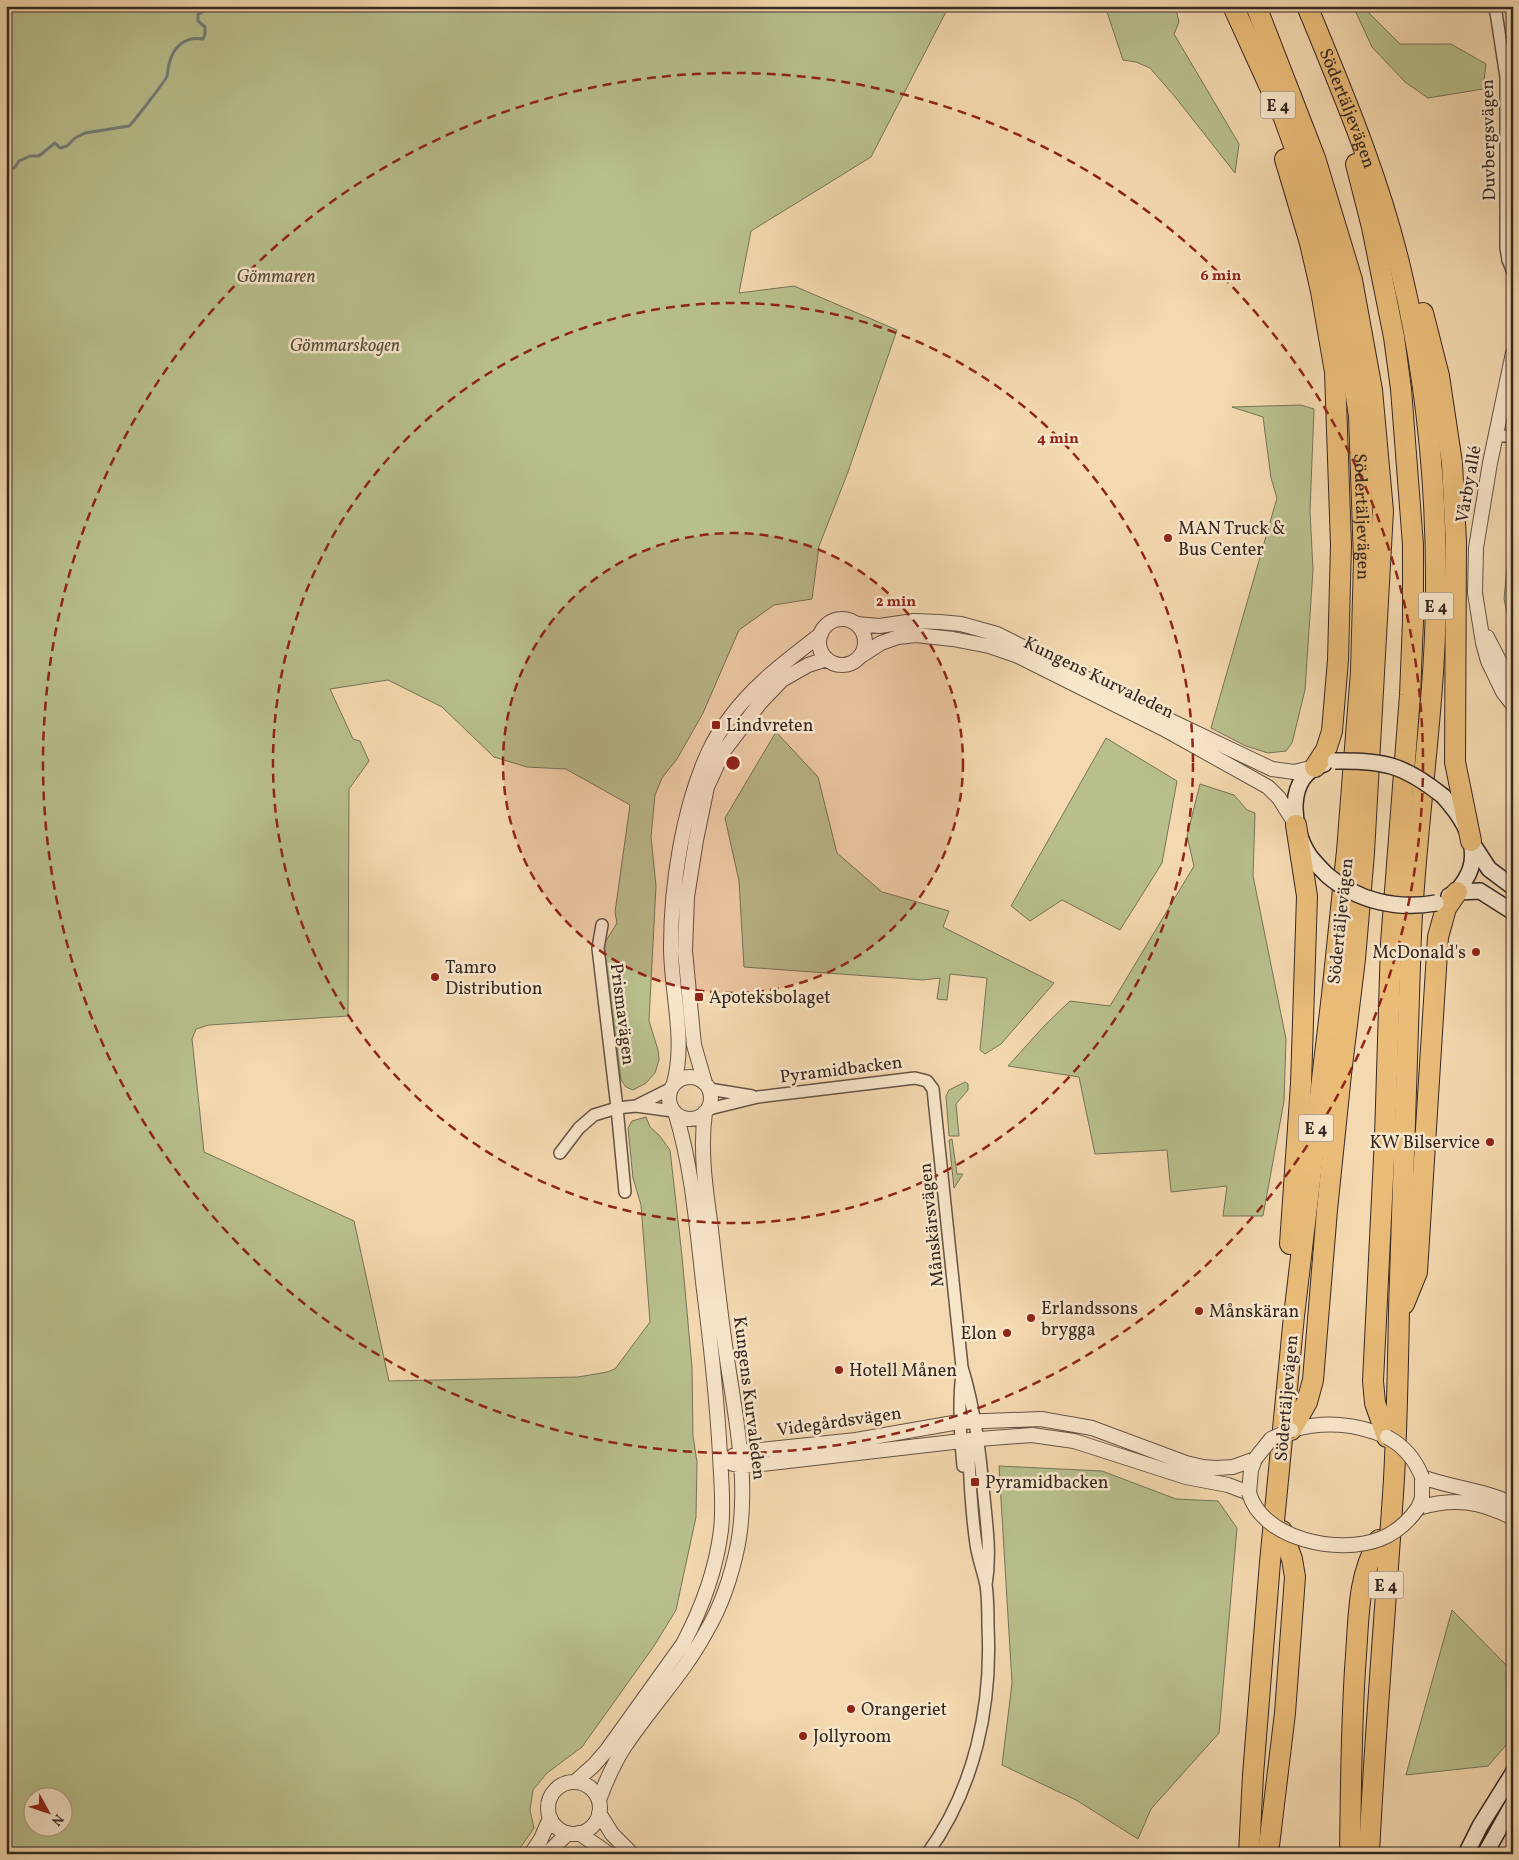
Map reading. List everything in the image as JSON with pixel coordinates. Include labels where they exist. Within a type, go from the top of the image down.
[{"type":"highway","points":[[1232,6],[1261,95],[1287,164],[1310,243],[1321,291],[1335,372],[1341,546],[1338,660],[1332,731],[1326,750],[1315,767]]},
{"type":"highway","name":"Södertäljevägen","points":[[1232,6],[1284,118],[1316,207],[1343,310],[1358,416],[1364,560],[1362,663],[1356,745],[1337,957],[1294,1316],[1270,1562],[1253,1775],[1249,1854]]},
{"type":"highway","points":[[1256,6],[1315,158],[1352,280],[1372,390],[1384,511],[1361,892],[1318,1303],[1313,1380],[1307,1402],[1290,1430]]},
{"type":"highway","points":[[1294,6],[1338,108],[1354,153],[1372,227],[1394,337],[1401,389],[1413,545],[1413,621],[1410,695],[1391,943],[1385,1137],[1373,1381],[1375,1402],[1387,1437]]},
{"type":"highway","name":"Södertäljevägen","points":[[1307,6],[1360,139],[1383,204],[1401,270],[1422,375],[1432,453],[1436,532],[1434,650],[1412,932],[1394,1479],[1377,1719],[1370,1854]]},
{"type":"highway","points":[[1383,204],[1420,299],[1439,376],[1448,428],[1452,463],[1456,542],[1455,762],[1471,841]]},
{"type":"highway","points":[[1286,1406],[1283,1344],[1301,1084],[1308,896],[1296,825]]},
{"type":"highway","points":[[1399,1315],[1417,1272],[1438,938],[1446,908],[1457,892]]},
{"type":"highway","points":[[1268,1854],[1285,1712],[1295,1577],[1292,1558],[1282,1531]]},
{"type":"highway","points":[[1350,1854],[1352,1708],[1361,1586],[1369,1558],[1379,1540]]},
{"type":"main road","points":[[1513,887],[1489,869],[1452,806],[1443,796],[1417,776],[1381,763],[1362,760],[1335,761],[1315,767],[1302,780],[1295,797],[1296,825],[1308,854],[1326,876],[1348,891],[1390,905],[1421,906],[1436,903],[1457,892],[1480,891],[1513,912]]},
{"type":"main road","points":[[1457,892],[1469,873],[1472,859],[1471,841]]},
{"type":"main road","points":[[1466,1854],[1480,1826],[1513,1773]]},
{"type":"main road","points":[[1485,1854],[1513,1804]]},
{"type":"street","name":"Duvbergsvägen","points":[[1495,6],[1506,77],[1506,248],[1513,272]]},
{"type":"street","name":"Vårby allé","points":[[1513,353],[1476,548],[1475,593],[1483,643],[1488,661],[1503,692],[1513,705]]},
{"type":"street","points":[[1496,436],[1513,436]]},
{"type":"street","points":[[675,1113],[669,1102],[680,1059],[671,948],[674,891],[683,836],[696,782],[709,748],[730,718],[775,669],[821,634],[827,625],[841,619],[850,620],[862,630],[865,644],[859,657],[845,664],[836,664],[823,655],[819,642],[821,634]]},
{"type":"street","name":"Kungens Kurvaleden","points":[[857,624],[879,626],[914,621],[940,622],[961,624],[998,634],[1171,721],[1272,768],[1294,772],[1315,767]]},
{"type":"street","name":"Vårby allé","points":[[1480,623],[1504,670],[1513,682]]},
{"type":"street","name":"Kungens Kurvaleden","points":[[859,657],[881,643],[898,636],[916,635],[980,644],[1018,656],[1164,729],[1268,787],[1279,798],[1296,825]]},
{"type":"street","points":[[560,1153],[579,1128],[594,1115],[617,1108],[636,1106],[675,1113],[683,1118],[692,1119],[700,1117],[707,1111],[711,1102],[694,1045],[685,951],[687,898],[696,840],[708,787],[723,752],[760,703],[782,680],[808,665],[827,659]]},
{"type":"street","name":"Prismavägen","points":[[602,925],[598,948],[625,1192]]},
{"type":"street","points":[[636,1106],[672,1086],[685,1076],[692,1076],[707,1086]]},
{"type":"street","name":"Pyramidbacken","points":[[707,1111],[758,1097],[915,1078],[927,1081]]},
{"type":"street","name":"Månskärsvägen","points":[[927,1081],[935,1094],[962,1367],[959,1422],[971,1542],[975,1559],[986,1585]]},
{"type":"street","name":"Pyramidbacken","points":[[707,1086],[758,1097]]},
{"type":"street","name":"Kungens Kurvaleden","points":[[599,1807],[609,1774],[626,1745],[706,1632],[721,1602],[733,1566],[740,1531],[743,1507],[741,1459],[721,1316],[702,1147],[707,1111]]},
{"type":"street","name":"Kungens Kurvaleden","points":[[575,1782],[607,1750],[671,1662],[693,1626],[712,1577],[718,1549],[723,1503],[715,1376],[691,1184],[682,1134],[675,1113]]},
{"type":"street","name":"Månskärsvägen","points":[[927,1854],[954,1807],[978,1747],[987,1695],[989,1670],[986,1585],[989,1566],[989,1546],[979,1439],[972,1398],[962,1367]]},
{"type":"street","name":"Videgårdsvägen","points":[[741,1459],[959,1422],[1042,1419],[1067,1423],[1117,1436],[1186,1463],[1203,1467],[1233,1467],[1251,1461]]},
{"type":"street","points":[[1323,1424],[1340,1424],[1356,1426],[1387,1437],[1409,1453],[1422,1477],[1422,1498],[1418,1508],[1406,1524],[1379,1540],[1363,1543],[1333,1544],[1303,1539],[1282,1531],[1268,1520],[1256,1507],[1247,1492],[1251,1461],[1271,1439],[1290,1430],[1323,1424]]},
{"type":"street","name":"Videgårdsvägen","points":[[720,1461],[1032,1435],[1074,1441],[1179,1475],[1228,1485],[1247,1492]]},
{"type":"street","points":[[1422,1477],[1444,1485],[1484,1493],[1513,1504]]},
{"type":"street","points":[[1418,1508],[1438,1502],[1454,1501],[1492,1509],[1513,1518]]},
{"type":"street","points":[[609,1854],[574,1833],[554,1825],[548,1810],[549,1801],[552,1793],[559,1787],[566,1783],[575,1782],[590,1788],[612,1834],[632,1854]]},
{"type":"street","points":[[547,1854],[574,1833],[592,1826],[599,1807]]},
{"type":"street","points":[[531,1854],[541,1839],[550,1818]]},
{"type":"green space","name":"Gömmarskogen","points":[[6,6],[949,6],[871,157],[751,231],[739,293],[794,286],[897,330],[848,472],[819,546],[812,599],[774,605],[739,630],[703,713],[677,759],[662,778],[655,795],[651,837],[656,886],[649,1021],[658,1050],[659,1060],[655,1073],[646,1083],[633,1090],[626,1087],[621,1080],[604,944],[617,923],[615,912],[630,805],[566,769],[527,767],[494,757],[442,707],[388,680],[330,689],[353,739],[360,741],[369,761],[349,789],[348,1016],[209,1025],[196,1029],[192,1039],[204,1152],[354,1221],[389,1381],[578,1377],[615,1369],[650,1322],[641,1205],[633,1178],[628,1128],[632,1121],[646,1117],[650,1127],[659,1135],[670,1150],[692,1367],[693,1436],[697,1462],[696,1517],[676,1610],[654,1646],[582,1747],[547,1773],[533,1790],[530,1810],[534,1828],[516,1854],[6,1854]]},
{"type":"green space","points":[[1105,6],[1175,6],[1179,22],[1174,34],[1239,144],[1235,173],[1150,68],[1136,62],[1123,60]]},
{"type":"green space","points":[[1353,6],[1365,6],[1365,9],[1400,44],[1451,44],[1486,64],[1483,89],[1428,98],[1405,82],[1372,47]]},
{"type":"green space","points":[[1301,405],[1314,409],[1310,511],[1313,570],[1305,690],[1292,743],[1286,751],[1268,753],[1246,746],[1211,728],[1277,498],[1271,478],[1263,417],[1232,407]]},
{"type":"green space","points":[[1507,568],[1513,568],[1513,640],[1504,599]]},
{"type":"green space","points":[[776,732],[818,777],[837,853],[882,892],[949,911],[943,927],[1054,983],[1001,1044],[985,1054],[980,1050],[987,978],[950,974],[947,1000],[937,999],[940,978],[923,980],[744,967],[739,881],[725,818]]},
{"type":"green space","points":[[1106,738],[1177,781],[1162,863],[1120,930],[1062,900],[1030,921],[1011,906]]},
{"type":"green space","points":[[1200,784],[1234,795],[1247,810],[1255,813],[1253,876],[1286,1039],[1284,1101],[1263,1216],[1223,1216],[1227,1186],[1171,1192],[1167,1150],[1095,1154],[1079,1077],[1008,1066],[1045,1025],[1070,1001],[1110,1006],[1194,866],[1187,836]]},
{"type":"green space","points":[[965,1082],[968,1084],[968,1090],[956,1104],[959,1136],[949,1136],[946,1096],[949,1090]]},
{"type":"green space","points":[[952,1139],[957,1174],[963,1174],[954,1188],[949,1140]]},
{"type":"green space","points":[[999,1466],[1102,1471],[1176,1499],[1218,1501],[1237,1528],[1219,1733],[1151,1809],[1138,1839],[1076,1800],[1002,1765],[1012,1683]]},
{"type":"green space","points":[[1452,1610],[1513,1672],[1513,1737],[1488,1766],[1406,1775]]},
{"type":"waterway","points":[[6,173],[15,167],[19,161],[30,156],[39,156],[55,143],[60,148],[67,146],[75,138],[85,133],[129,126],[167,76],[173,52],[185,41],[203,39],[205,27],[198,21],[198,14],[221,6]]},
{"type":"place","name":"MAN Truck & Bus Center","points":[[1168,538]]},
{"type":"place","name":"Lindvreten","points":[[716,725]]},
{"type":"place","name":"McDonald's","points":[[1476,952]]},
{"type":"place","name":"Tamro Distribution","points":[[435,977]]},
{"type":"place","name":"Apoteksbolaget","points":[[699,997]]},
{"type":"place","name":"KW Bilservice","points":[[1490,1142]]},
{"type":"place","name":"Månskäran","points":[[1199,1311]]},
{"type":"place","name":"Erlandssons brygga","points":[[1031,1318]]},
{"type":"place","name":"Elon","points":[[1007,1333]]},
{"type":"place","name":"Hotell Månen","points":[[839,1370]]},
{"type":"place","name":"Pyramidbacken","points":[[975,1482]]},
{"type":"place","name":"Orangeriet","points":[[851,1709]]},
{"type":"place","name":"Jollyroom","points":[[803,1736]]},
{"type":"park label","name":"Gömmaren","points":[[276,276]]}]
